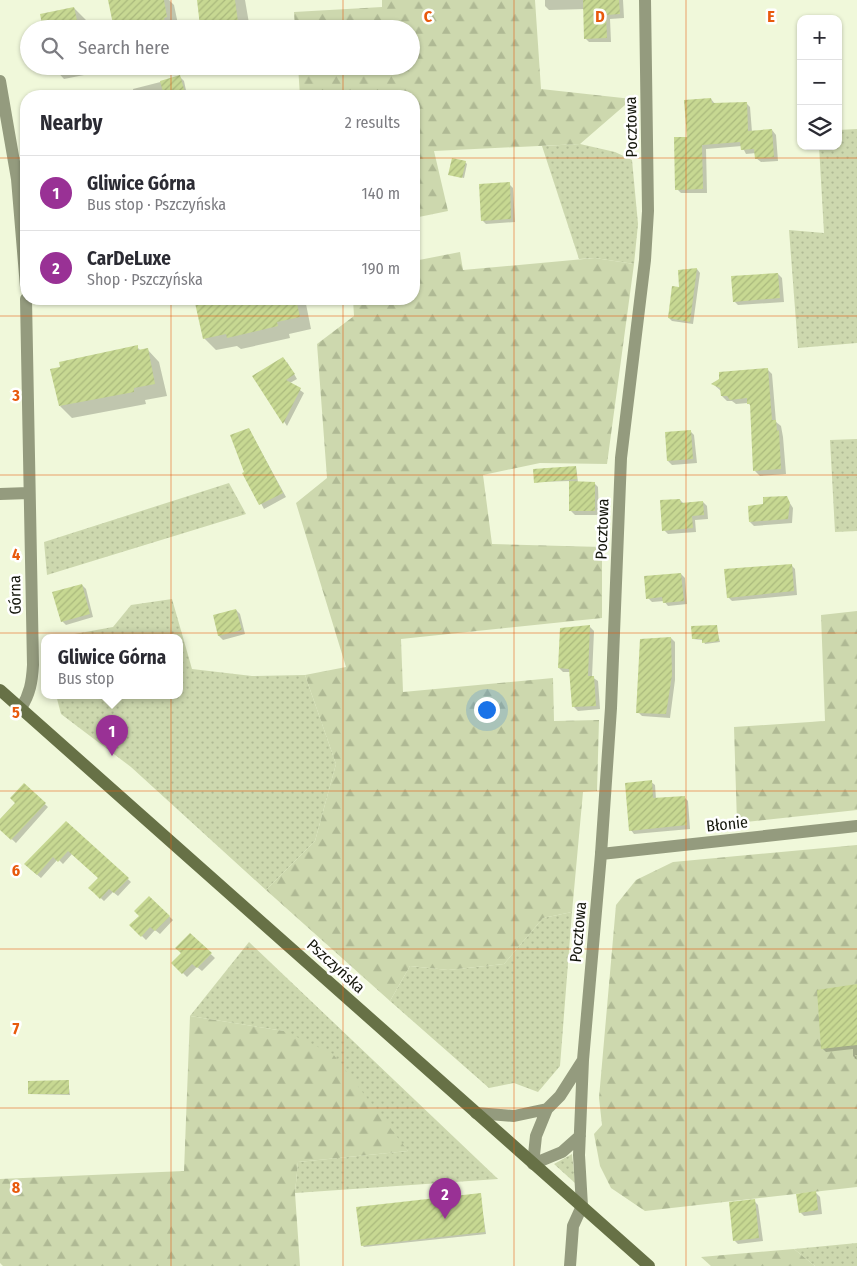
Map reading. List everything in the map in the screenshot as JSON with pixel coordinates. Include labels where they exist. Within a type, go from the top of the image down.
[{"type":"main road","name":"Pszczyńska","points":[[0,690],[649,1266]]},
{"type":"street","name":"Pocztowa","points":[[570,1266],[573,1226],[582,1206],[580,1136],[583,1060],[601,854],[611,708],[621,458],[645,260],[648,211],[645,0]]},
{"type":"street","points":[[0,81],[17,179],[20,215]]},
{"type":"street","name":"Górna","points":[[21,708],[30,689],[33,665],[26,305]]},
{"type":"street","points":[[0,494],[29,493]]},
{"type":"street","name":"Błonie","points":[[601,854],[857,826]]},
{"type":"street","name":"Pocztowa","points":[[533,1164],[536,1136],[547,1109],[560,1096],[583,1060]]},
{"type":"street","points":[[476,1113],[514,1116],[547,1109]]},
{"type":"street","points":[[533,1164],[562,1152],[580,1136]]},
{"type":"green space","points":[[382,0],[535,0],[541,89],[632,99],[580,144],[434,151],[448,211],[420,217],[420,90],[300,90],[299,75],[420,75],[420,20],[294,20],[294,12],[382,7]]},
{"type":"green space","points":[[857,129],[857,343],[798,348],[789,230],[824,233],[819,150],[842,150],[842,130]]},
{"type":"green space","points":[[580,144],[615,152],[632,160],[638,224],[634,264],[595,258],[579,259],[542,146]]},
{"type":"green space","points":[[460,252],[463,270],[595,258],[634,264],[607,464],[540,463],[483,475],[492,544],[602,547],[602,618],[401,639],[403,692],[553,678],[554,721],[599,720],[597,791],[583,792],[572,912],[543,918],[504,964],[448,970],[410,966],[390,1001],[266,890],[315,841],[336,764],[305,675],[346,667],[296,503],[327,478],[317,344],[354,316],[353,305],[420,305],[420,260]]},
{"type":"green space","points":[[857,439],[857,531],[835,532],[830,440]]},
{"type":"green space","points":[[229,483],[246,514],[47,575],[44,542]]},
{"type":"green space","points":[[172,599],[182,634],[74,634],[113,627],[131,605]]},
{"type":"green space","points":[[857,611],[857,810],[737,823],[734,727],[825,721],[821,615]]},
{"type":"green space","points":[[183,638],[192,669],[252,676],[305,675],[336,764],[315,841],[266,890],[131,767],[61,714],[57,699],[183,699]]},
{"type":"green space","points":[[857,845],[857,1187],[645,1211],[611,1188],[600,1166],[594,1134],[602,1125],[599,1098],[616,905],[636,880],[673,862]]},
{"type":"green space","points":[[572,912],[560,1066],[538,1092],[514,1083],[489,1088],[390,1001],[410,966],[448,970],[504,964],[543,918]]},
{"type":"green space","points":[[249,942],[498,1179],[295,1193],[298,1162],[408,1151],[284,1031],[190,1016]]},
{"type":"green space","points":[[190,1016],[284,1031],[333,1054],[408,1151],[298,1162],[295,1193],[300,1266],[3,1266],[0,1263],[0,1179],[184,1171]]},
{"type":"green space","points":[[572,1154],[575,1182],[575,1183],[554,1164]]},
{"type":"green space","points":[[857,1243],[857,1266],[815,1266],[794,1249]]},
{"type":"green space","points":[[794,1249],[815,1266],[711,1266],[701,1257]]},
{"type":"building","points":[[108,0],[164,0],[167,17],[164,18],[165,20],[112,20]]},
{"type":"building","points":[[197,0],[235,0],[238,20],[199,20]]},
{"type":"building","points":[[583,0],[619,0],[620,14],[606,15],[607,38],[584,39]]},
{"type":"building","points":[[74,7],[77,20],[41,20],[40,14]]},
{"type":"building","points":[[180,75],[184,90],[162,90],[160,81]]},
{"type":"building","points":[[711,98],[712,103],[747,102],[748,131],[772,129],[774,157],[755,159],[754,149],[741,150],[740,142],[702,145],[703,189],[675,190],[674,137],[687,137],[684,100]]},
{"type":"building","points":[[452,158],[466,161],[462,178],[448,175]]},
{"type":"building","points":[[510,182],[511,219],[481,221],[479,184]]},
{"type":"building","points":[[697,268],[690,322],[668,318],[672,286],[679,287],[678,270]]},
{"type":"building","points":[[778,273],[780,298],[733,302],[731,276]]},
{"type":"building","points":[[195,305],[297,305],[300,317],[277,322],[278,326],[227,338],[226,334],[203,339]]},
{"type":"building","points":[[138,345],[138,350],[148,348],[155,384],[134,388],[134,392],[59,406],[50,369],[60,367],[59,362]]},
{"type":"building","points":[[283,357],[295,374],[286,380],[301,388],[283,424],[252,376]]},
{"type":"building","points":[[768,368],[772,420],[776,420],[777,431],[779,430],[781,469],[753,471],[750,404],[747,404],[747,398],[730,400],[727,396],[721,396],[720,388],[711,384],[719,379],[719,372]]},
{"type":"building","points":[[249,428],[283,493],[259,505],[242,473],[244,472],[230,435]]},
{"type":"building","points":[[691,430],[693,459],[667,461],[665,432]]},
{"type":"building","points":[[576,466],[577,479],[534,483],[533,469]]},
{"type":"building","points":[[569,481],[595,482],[595,511],[569,511]]},
{"type":"building","points":[[787,496],[790,503],[788,519],[749,522],[748,506],[763,504],[763,497]]},
{"type":"building","points":[[680,499],[681,503],[703,501],[704,515],[692,516],[693,528],[662,531],[660,500]]},
{"type":"building","points":[[792,564],[794,591],[727,598],[724,569]]},
{"type":"building","points":[[681,573],[684,601],[663,603],[662,597],[646,599],[644,576]]},
{"type":"building","points":[[82,584],[90,614],[61,622],[52,592]]},
{"type":"building","points":[[236,609],[242,630],[218,636],[213,615]]},
{"type":"building","points":[[590,625],[588,676],[594,676],[596,706],[572,707],[569,669],[558,668],[560,628]]},
{"type":"building","points":[[717,625],[719,641],[702,643],[702,639],[692,639],[691,626]]},
{"type":"building","points":[[671,637],[672,675],[666,714],[636,713],[640,639]]},
{"type":"building","points":[[652,780],[653,798],[685,796],[687,825],[629,831],[625,783]]},
{"type":"building","points":[[24,783],[46,803],[11,840],[0,830],[0,819],[15,803],[10,798]]},
{"type":"building","points":[[66,821],[129,878],[114,893],[109,889],[100,899],[88,888],[98,878],[68,851],[58,862],[53,857],[37,875],[24,864]]},
{"type":"building","points":[[149,896],[170,916],[155,931],[150,927],[141,937],[129,925],[139,916],[134,911]]},
{"type":"building","points":[[190,933],[212,953],[197,968],[192,964],[182,974],[171,963],[181,953],[175,948]]},
{"type":"building","points":[[857,984],[857,1045],[821,1049],[817,990]]},
{"type":"building","points":[[69,1080],[69,1094],[28,1094],[28,1081]]},
{"type":"building","points":[[816,1191],[818,1210],[799,1213],[796,1194]]},
{"type":"building","points":[[481,1193],[485,1232],[361,1246],[356,1207]]},
{"type":"building","points":[[755,1199],[759,1238],[733,1241],[729,1202]]},
{"type":"place","name":"Gliwice Górna","points":[[112,756]]},
{"type":"place","name":"CarDeLuxe","points":[[445,1219]]}]
